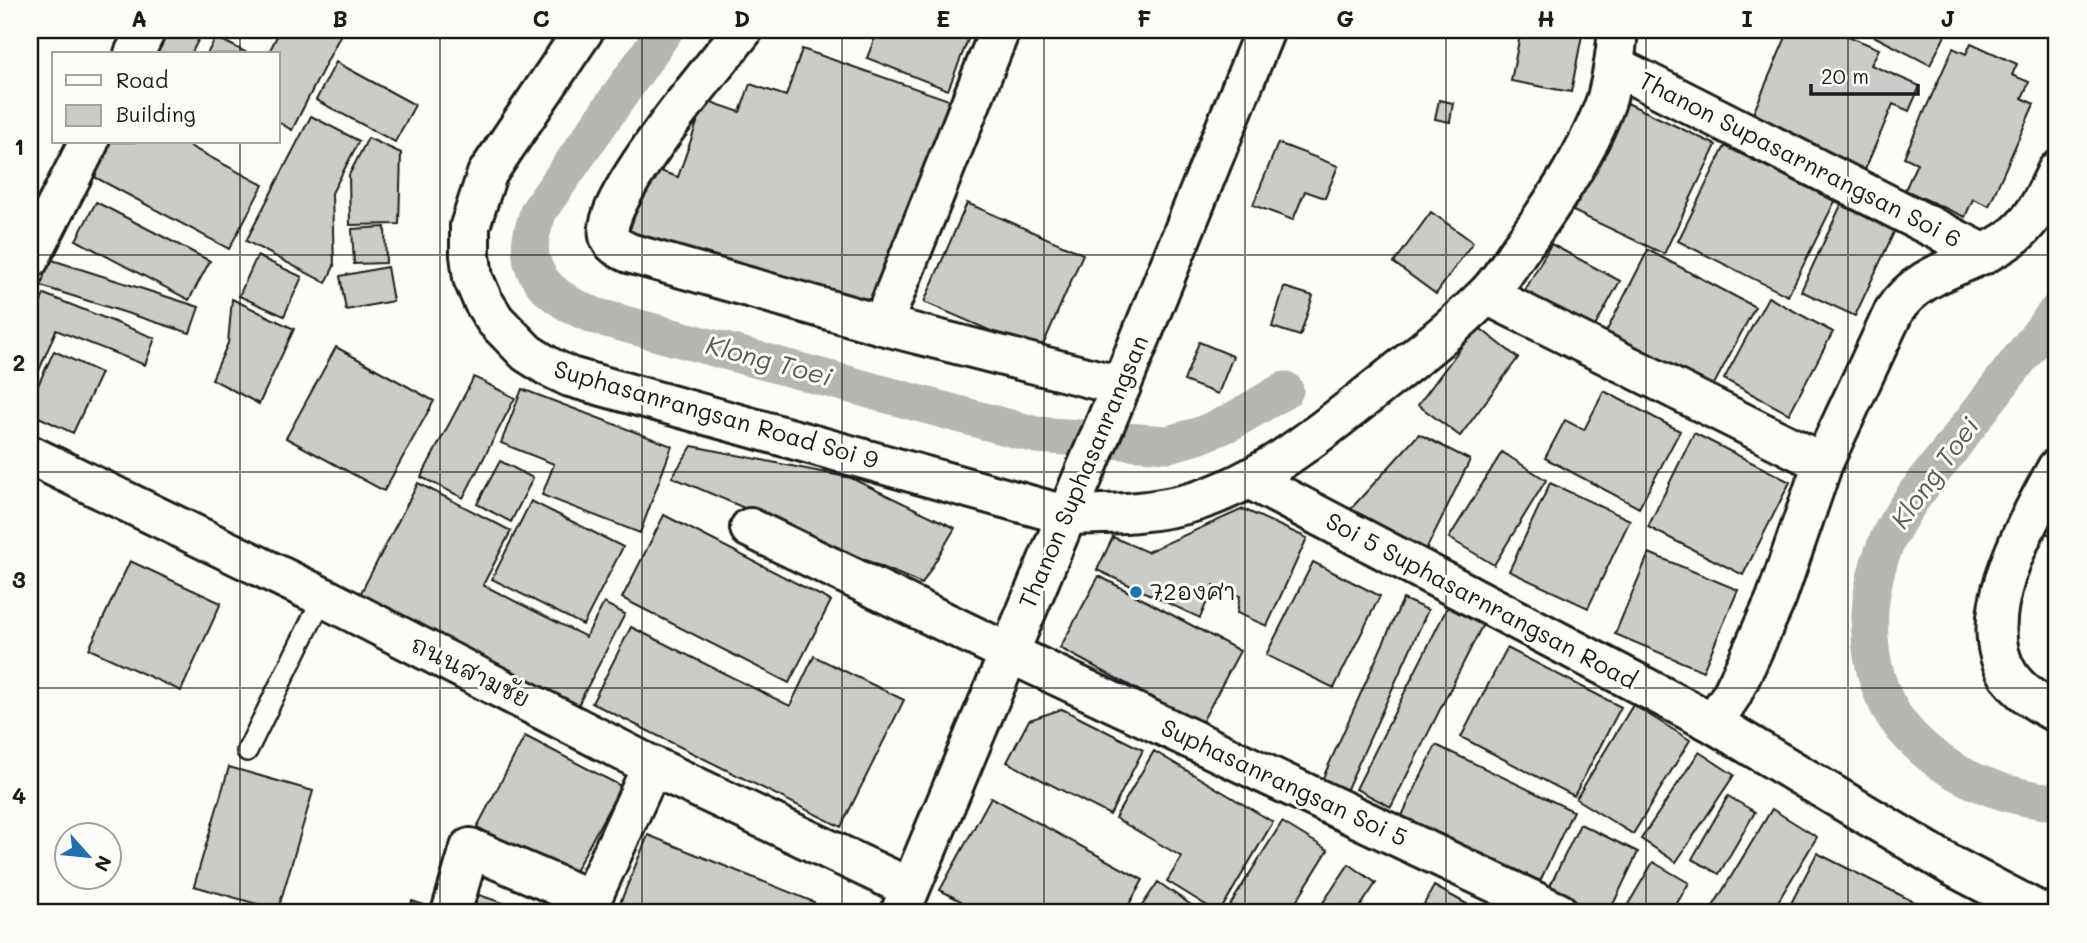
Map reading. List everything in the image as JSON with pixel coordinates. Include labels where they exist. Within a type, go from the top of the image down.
[{"type":"street","points":[[135,52],[146,30]]},
{"type":"street","name":"Suphasanrangsan Road Soi 9","points":[[584,30],[487,174],[470,226],[473,278],[495,320],[511,338],[537,360],[570,376],[1065,515],[1144,513],[1198,500],[1249,478],[1292,454],[1419,354],[1487,295],[1535,229],[1571,172],[1606,100],[1616,48]]},
{"type":"street","points":[[743,30],[655,142],[618,200],[608,226],[610,238],[616,246],[629,253],[882,325],[1121,386]]},
{"type":"street","points":[[882,325],[1000,30]]},
{"type":"street","name":"Thanon Suphasanrangsan","points":[[906,906],[1265,30]]},
{"type":"street","name":"Thanon Supasarnrangsan Soi 6","points":[[1616,48],[1984,254]]},
{"type":"street","points":[[30,258],[88,144]]},
{"type":"street","points":[[1713,723],[1748,663],[1776,599],[1822,463],[1894,311],[1904,295],[1916,286],[1984,254],[2017,234],[2033,218],[2057,171]]},
{"type":"street","points":[[1487,295],[1822,463]]},
{"type":"street","name":"ถนนสามชัย","points":[[30,455],[323,597],[652,766],[906,906]]},
{"type":"street","points":[[2057,468],[2013,556],[2000,598],[1996,638],[2000,657],[2017,686],[2029,697],[2057,713]]},
{"type":"street","name":"Soi 5 Suphasarnrangsan Road","points":[[1249,478],[1713,723],[1952,866],[2042,913]]},
{"type":"street","name":"Suphasanrangsan Soi 5","points":[[750,528],[1559,913]]},
{"type":"street","points":[[451,913],[470,848],[587,906],[652,766]]},
{"type":"lane","points":[[247,751],[323,597]]},
{"type":"building","points":[[159,30],[203,31],[192,52],[146,52]]},
{"type":"building","points":[[280,30],[343,30],[292,130],[280,123],[280,52],[269,52]]},
{"type":"building","points":[[878,30],[951,30],[969,37],[948,90],[867,58]]},
{"type":"building","points":[[1521,30],[1583,30],[1571,92],[1511,81]]},
{"type":"building","points":[[1789,30],[1834,30],[1879,49],[1871,65],[1920,86],[1909,111],[1893,104],[1864,172],[1749,123]]},
{"type":"building","points":[[1862,30],[1948,30],[1930,65]]},
{"type":"building","points":[[216,37],[245,52],[208,52]]},
{"type":"building","points":[[1971,43],[2017,64],[2012,75],[2029,82],[2022,98],[2034,104],[1989,206],[1973,199],[1965,217],[1905,190],[1917,163],[1904,157],[1953,48],[1966,54]]},
{"type":"building","points":[[802,49],[949,100],[874,316],[629,232],[651,168],[678,177],[705,100],[740,112],[750,84],[786,96]]},
{"type":"building","points":[[336,62],[415,105],[395,142],[316,100]]},
{"type":"building","points":[[1439,100],[1453,103],[1450,122],[1435,119]]},
{"type":"building","points":[[1625,102],[1716,145],[1664,254],[1573,211]]},
{"type":"building","points":[[311,116],[359,141],[332,193],[334,266],[326,283],[246,241]]},
{"type":"building","points":[[368,138],[401,153],[399,224],[350,225],[349,175]]},
{"type":"building","points":[[1278,143],[1338,166],[1325,198],[1305,191],[1293,220],[1253,205]]},
{"type":"building","points":[[107,144],[186,144],[263,185],[229,249],[91,175]]},
{"type":"building","points":[[1725,146],[1835,201],[1788,296],[1678,241]]},
{"type":"building","points":[[96,202],[210,261],[189,300],[76,240]]},
{"type":"building","points":[[967,203],[1083,254],[1040,352],[924,302]]},
{"type":"building","points":[[1841,205],[1895,230],[1855,316],[1801,291]]},
{"type":"building","points":[[1431,212],[1473,242],[1436,294],[1394,263]]},
{"type":"building","points":[[385,227],[386,263],[354,264],[352,229]]},
{"type":"building","points":[[1551,244],[1620,281],[1593,330],[1524,292]]},
{"type":"building","points":[[1648,250],[1755,307],[1711,390],[1605,334]]},
{"type":"building","points":[[257,256],[302,277],[284,316],[239,296]]},
{"type":"building","points":[[49,259],[199,307],[190,333],[41,286]]},
{"type":"building","points":[[387,267],[393,301],[346,310],[340,276]]},
{"type":"building","points":[[1284,287],[1313,296],[1300,336],[1272,327]]},
{"type":"building","points":[[44,294],[155,338],[145,365],[56,330],[30,392],[30,331]]},
{"type":"building","points":[[1768,297],[1833,332],[1789,414],[1724,379]]},
{"type":"building","points":[[232,299],[294,329],[259,404],[212,379],[228,343]]},
{"type":"building","points":[[1477,326],[1518,358],[1460,436],[1418,405]]},
{"type":"building","points":[[1199,342],[1233,356],[1218,394],[1184,381]]},
{"type":"building","points":[[336,347],[434,401],[384,491],[286,438]]},
{"type":"building","points":[[54,351],[101,373],[73,433],[30,413],[30,402]]},
{"type":"building","points":[[474,377],[515,398],[463,498],[421,477]]},
{"type":"building","points":[[522,389],[672,446],[640,533],[542,495],[554,464],[501,443]]},
{"type":"building","points":[[1604,391],[1680,431],[1639,508],[1545,458],[1565,420],[1584,430]]},
{"type":"building","points":[[1694,433],[1790,482],[1743,575],[1648,527]]},
{"type":"building","points":[[1419,434],[1470,460],[1425,552],[1347,513]]},
{"type":"building","points":[[692,446],[851,478],[955,528],[922,584],[672,477]]},
{"type":"building","points":[[1502,452],[1546,480],[1494,565],[1449,538]]},
{"type":"building","points":[[500,461],[533,478],[511,522],[477,504]]},
{"type":"building","points":[[418,483],[511,531],[483,585],[586,637],[604,603],[625,614],[572,717],[355,604]]},
{"type":"building","points":[[1550,483],[1630,520],[1588,608],[1509,571]]},
{"type":"building","points":[[531,501],[623,547],[583,625],[492,579]]},
{"type":"building","points":[[2057,504],[2057,540],[2041,529]]},
{"type":"building","points":[[1243,509],[1307,538],[1267,626],[1237,613],[1240,596],[1214,585],[1200,618],[1097,570],[1113,537],[1147,552]]},
{"type":"building","points":[[664,515],[831,601],[789,683],[622,598]]},
{"type":"building","points":[[1649,553],[1738,590],[1703,671],[1615,634]]},
{"type":"building","points":[[130,561],[221,603],[181,691],[89,649]]},
{"type":"building","points":[[1313,562],[1380,596],[1334,688],[1266,655]]},
{"type":"building","points":[[1099,576],[1240,651],[1201,724],[1060,648]]},
{"type":"building","points":[[1403,599],[1428,610],[1346,791],[1322,780]]},
{"type":"building","points":[[1448,606],[1483,624],[1391,807],[1356,789]]},
{"type":"building","points":[[631,627],[790,706],[814,656],[904,700],[841,827],[592,703]]},
{"type":"building","points":[[1507,648],[1621,707],[1574,796],[1461,737]]},
{"type":"building","points":[[1633,705],[1690,740],[1633,834],[1576,799]]},
{"type":"building","points":[[1062,709],[1143,750],[1110,815],[1007,762],[1029,720]]},
{"type":"building","points":[[525,736],[621,786],[572,877],[477,827]]},
{"type":"building","points":[[1436,745],[1573,811],[1534,894],[1396,828]]},
{"type":"building","points":[[1154,751],[1273,822],[1219,913],[1167,881],[1182,857],[1115,818]]},
{"type":"building","points":[[1699,752],[1734,775],[1676,862],[1641,839]]},
{"type":"building","points":[[229,767],[313,791],[278,910],[194,886]]},
{"type":"building","points":[[1728,796],[1755,812],[1719,874],[1692,859]]},
{"type":"building","points":[[991,797],[1143,880],[1124,913],[983,913],[940,890]]},
{"type":"building","points":[[1772,809],[1817,837],[1771,913],[1709,913]]},
{"type":"building","points":[[1282,822],[1328,850],[1289,913],[1232,913],[1227,910]]},
{"type":"building","points":[[1580,824],[1638,852],[1609,913],[1580,913],[1545,896]]},
{"type":"building","points":[[648,835],[814,902],[810,913],[616,913]]},
{"type":"building","points":[[1817,853],[1936,913],[1786,913]]},
{"type":"building","points":[[1653,862],[1689,883],[1671,913],[1623,913]]},
{"type":"building","points":[[1349,864],[1376,883],[1356,913],[1316,913]]},
{"type":"building","points":[[1158,882],[1194,907],[1190,913],[1137,913]]},
{"type":"building","points":[[1434,886],[1483,913],[1419,913]]},
{"type":"building","points":[[479,895],[533,913],[472,913]]},
{"type":"building","points":[[412,901],[437,909],[435,913],[409,913]]},
{"type":"waterway","name":"Klong Toei","points":[[665,30],[538,212],[531,239],[534,267],[548,288],[570,304],[595,316],[1036,435],[1168,444],[1198,436],[1229,423],[1285,390]]},
{"type":"waterway","name":"Klong Toei","points":[[2057,311],[1902,514],[1880,561],[1870,614],[1870,641],[1882,692],[1894,715],[1910,736],[1941,763],[1978,782],[2017,796],[2057,802]]},
{"type":"place","name":"72องศา","points":[[1136,592]]}]
